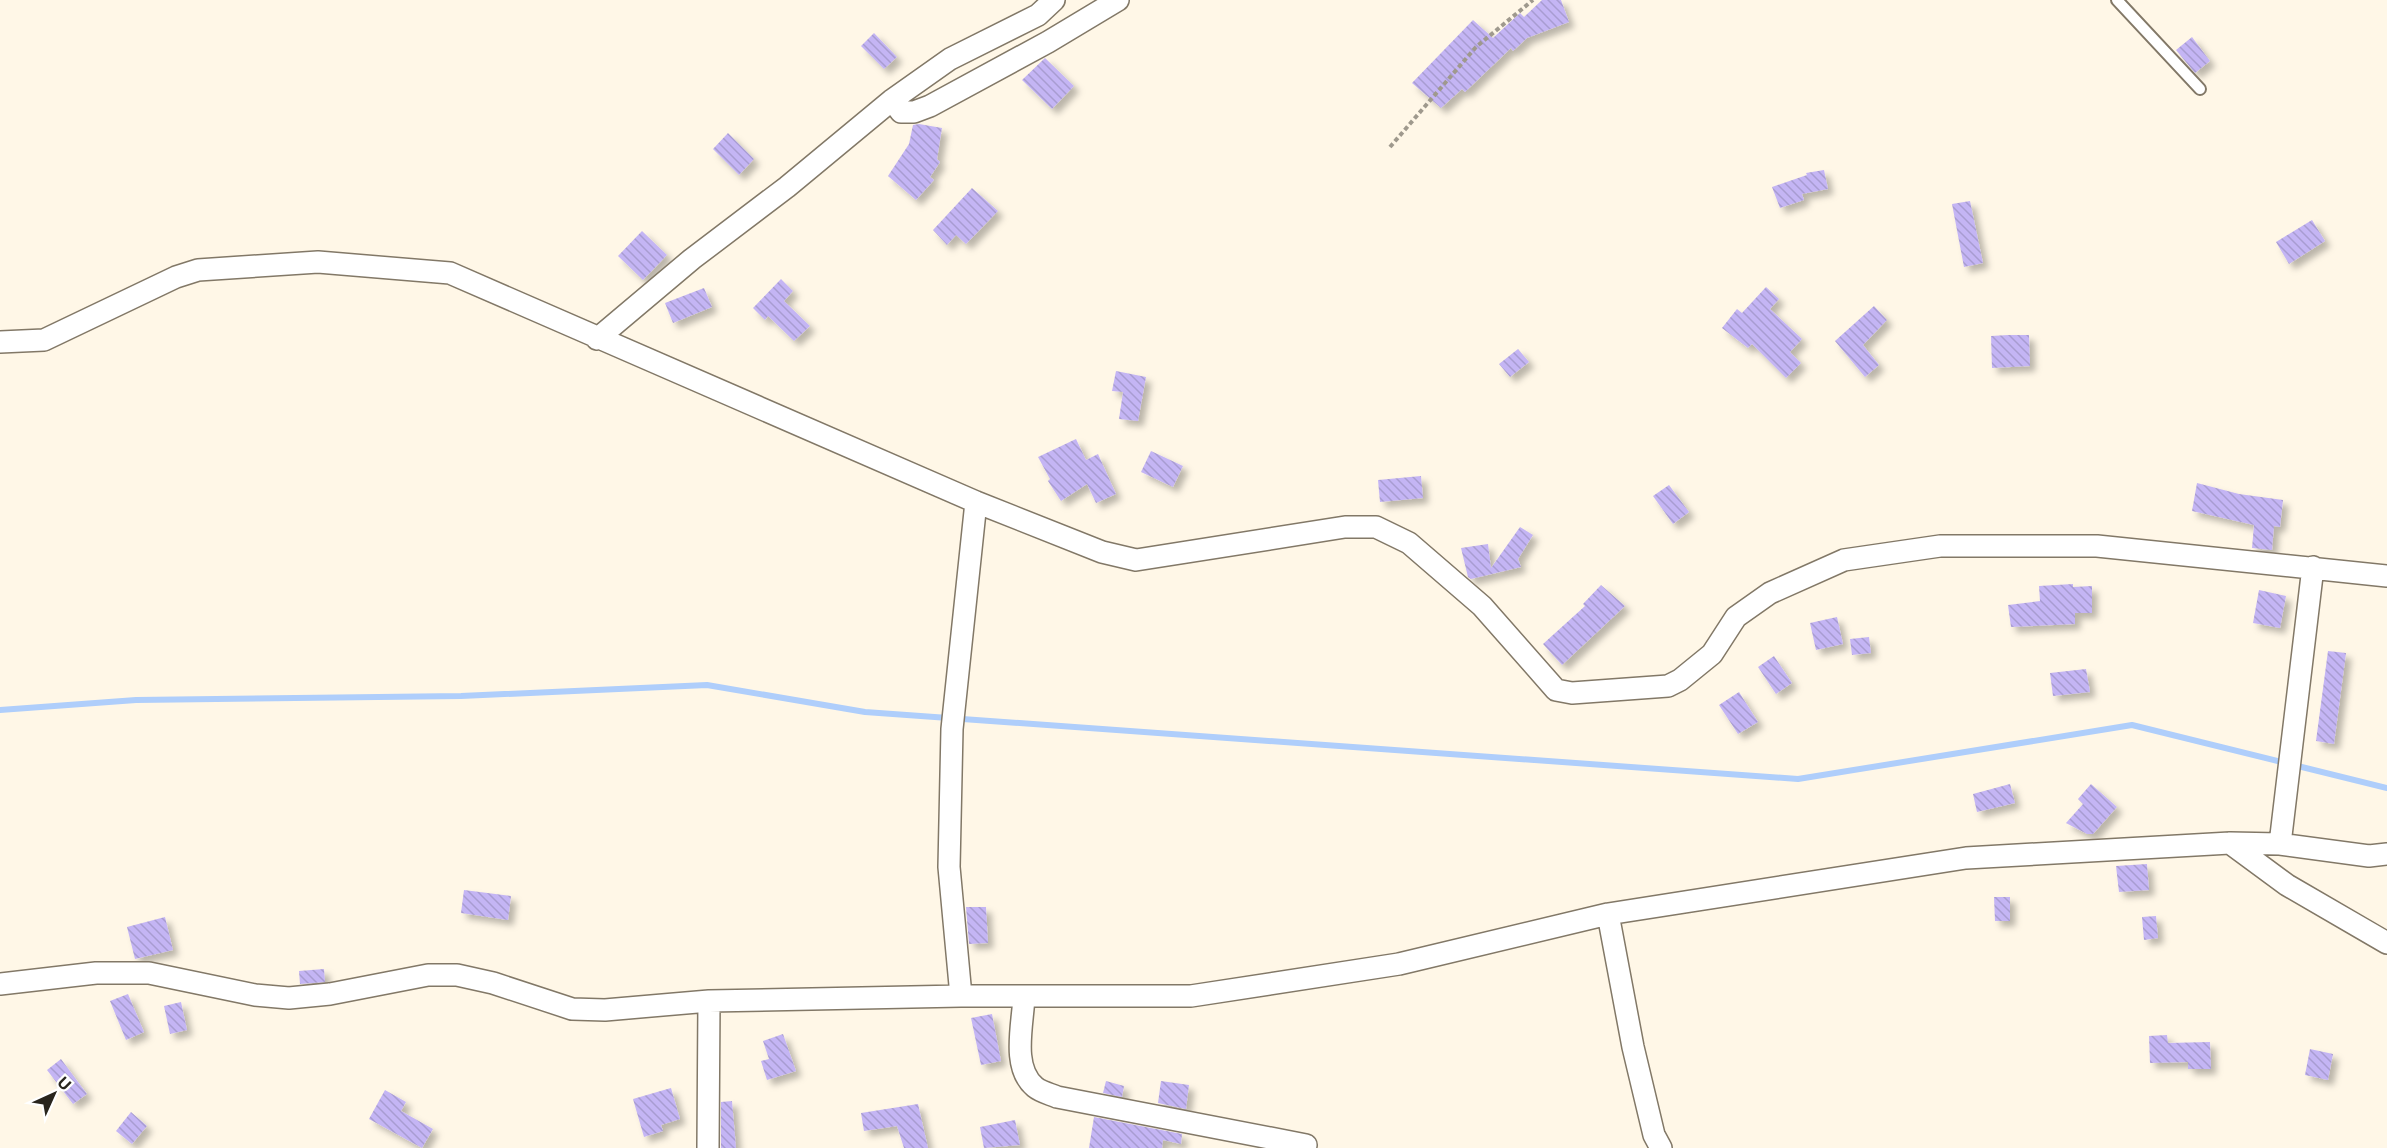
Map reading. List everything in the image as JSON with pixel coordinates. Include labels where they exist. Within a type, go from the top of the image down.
[{"type":"street","points":[[597,339],[692,259],[787,187],[892,100],[950,60],[1038,15],[1054,0]]},
{"type":"street","points":[[892,100],[901,112],[914,112],[930,106],[1048,42],[1119,0]]},
{"type":"street","points":[[0,342],[44,339],[176,276],[198,270],[318,262],[450,273],[597,339],[976,502],[1102,552],[1136,560],[1345,526],[1376,527],[1409,543],[1482,606],[1556,690],[1572,693],[1655,688],[1680,681],[1712,654],[1736,617],[1770,593],[1844,560],[1940,546],[2097,546],[2387,576]]},
{"type":"street","points":[[961,996],[949,867],[952,729],[976,502]]},
{"type":"street","points":[[2280,844],[2313,567]]},
{"type":"street","points":[[2230,843],[2287,885],[2387,943]]},
{"type":"street","points":[[0,984],[96,973],[149,973],[255,995],[289,998],[330,994],[428,975],[457,975],[493,983],[572,1009],[605,1010],[709,1001],[961,996],[1191,996],[1399,964],[1608,914],[1966,858],[2230,843],[2280,844],[2369,856],[2387,854]]},
{"type":"street","points":[[1608,914],[1633,1047],[1654,1135],[1661,1148]]},
{"type":"street","points":[[1024,996],[1021,1064],[1026,1077],[1037,1088],[1057,1097],[1306,1145]]},
{"type":"street","points":[[708,1148],[709,1001]]},
{"type":"lane","points":[[2117,0],[2200,89]]},
{"type":"path","points":[[1390,147],[1476,47],[1533,0]]},
{"type":"building","points":[[1542,0],[1561,0],[1569,22],[1527,38],[1513,51],[1511,48],[1465,92],[1462,89],[1441,108],[1412,83],[1473,20],[1493,38],[1520,13],[1524,17]]},
{"type":"building","points":[[874,33],[897,57],[884,69],[861,46]]},
{"type":"building","points":[[2192,37],[2210,61],[2195,73],[2176,50]]},
{"type":"building","points":[[1045,58],[1074,86],[1052,109],[1022,80]]},
{"type":"building","points":[[913,125],[942,128],[937,159],[940,162],[930,177],[934,180],[916,200],[888,176],[909,144]]},
{"type":"building","points":[[728,133],[754,159],[739,175],[713,149]]},
{"type":"building","points":[[1824,170],[1828,189],[1802,194],[1804,200],[1780,208],[1772,187],[1807,175],[1806,173]]},
{"type":"building","points":[[972,188],[998,211],[966,244],[956,235],[947,245],[933,230]]},
{"type":"building","points":[[1970,201],[1983,263],[1964,267],[1952,204]]},
{"type":"building","points":[[2312,220],[2325,241],[2289,264],[2276,242]]},
{"type":"building","points":[[642,231],[667,255],[643,280],[618,256]]},
{"type":"building","points":[[781,279],[793,291],[784,301],[810,326],[794,341],[768,316],[765,320],[753,308]]},
{"type":"building","points":[[1766,287],[1779,299],[1770,309],[1802,339],[1790,352],[1801,363],[1786,378],[1752,344],[1748,348],[1722,328],[1737,309],[1742,313]]},
{"type":"building","points":[[704,288],[712,307],[673,323],[665,303]]},
{"type":"building","points":[[1874,306],[1887,320],[1863,345],[1879,365],[1865,377],[1835,341]]},
{"type":"building","points":[[2029,335],[2030,366],[1992,368],[1991,336]]},
{"type":"building","points":[[1518,349],[1529,362],[1510,377],[1499,364]]},
{"type":"building","points":[[1116,371],[1146,377],[1138,421],[1119,419],[1123,392],[1112,391]]},
{"type":"building","points":[[1076,439],[1086,460],[1098,454],[1116,494],[1096,503],[1087,484],[1061,501],[1048,481],[1050,479],[1038,457]]},
{"type":"building","points":[[1151,451],[1183,466],[1173,487],[1141,472]]},
{"type":"building","points":[[1421,476],[1423,498],[1380,502],[1378,480]]},
{"type":"building","points":[[2197,483],[2239,494],[2283,500],[2280,527],[2274,526],[2272,550],[2252,548],[2254,525],[2192,511]]},
{"type":"building","points":[[1669,485],[1689,512],[1673,524],[1653,496]]},
{"type":"building","points":[[1520,527],[1533,535],[1518,559],[1521,567],[1471,579],[1468,577],[1461,548],[1488,544],[1491,568]]},
{"type":"building","points":[[2073,584],[2073,587],[2092,586],[2092,613],[2075,613],[2075,624],[2011,627],[2008,605],[2040,601],[2039,586]]},
{"type":"building","points":[[1601,585],[1625,606],[1562,665],[1543,644],[1585,606],[1583,604]]},
{"type":"building","points":[[2259,590],[2286,596],[2280,628],[2253,623]]},
{"type":"building","points":[[1837,617],[1843,644],[1816,650],[1810,623]]},
{"type":"building","points":[[1869,637],[1871,653],[1852,655],[1850,639]]},
{"type":"building","points":[[2328,651],[2346,653],[2334,744],[2316,741]]},
{"type":"building","points":[[1774,656],[1792,683],[1776,694],[1758,667]]},
{"type":"building","points":[[2086,669],[2090,692],[2053,696],[2050,673]]},
{"type":"building","points":[[1739,692],[1758,722],[1738,734],[1719,705]]},
{"type":"building","points":[[2010,784],[2015,803],[1977,812],[1973,794]]},
{"type":"building","points":[[2091,784],[2117,807],[2093,834],[2087,834],[2066,823],[2083,804],[2078,799]]},
{"type":"building","points":[[2147,864],[2149,890],[2119,892],[2116,866]]},
{"type":"building","points":[[464,890],[511,896],[508,920],[461,913]]},
{"type":"building","points":[[1994,897],[2010,897],[2010,921],[1995,921]]},
{"type":"building","points":[[966,907],[986,907],[988,943],[969,944]]},
{"type":"building","points":[[2156,916],[2158,938],[2144,940],[2142,917]]},
{"type":"building","points":[[165,917],[173,950],[135,959],[127,927]]},
{"type":"building","points":[[324,969],[325,982],[300,984],[299,971]]},
{"type":"building","points":[[128,994],[144,1032],[126,1040],[110,1001]]},
{"type":"building","points":[[181,1002],[187,1030],[170,1034],[164,1006]]},
{"type":"building","points":[[992,1014],[1001,1061],[981,1065],[971,1018]]},
{"type":"building","points":[[783,1034],[796,1071],[767,1080],[761,1061],[769,1059],[763,1041]]},
{"type":"building","points":[[2167,1035],[2168,1043],[2210,1042],[2211,1069],[2188,1069],[2188,1062],[2150,1063],[2149,1036]]},
{"type":"building","points":[[2310,1049],[2333,1054],[2328,1080],[2305,1075]]},
{"type":"building","points":[[61,1059],[87,1094],[73,1104],[47,1070]]},
{"type":"building","points":[[1106,1081],[1124,1086],[1122,1097],[1103,1093]]},
{"type":"building","points":[[1161,1081],[1189,1085],[1186,1109],[1158,1103]]},
{"type":"building","points":[[671,1088],[680,1119],[661,1125],[663,1131],[644,1137],[633,1099]]},
{"type":"building","points":[[385,1090],[406,1102],[401,1111],[433,1129],[422,1148],[369,1119]]},
{"type":"building","points":[[732,1101],[736,1148],[721,1148],[721,1102]]},
{"type":"building","points":[[918,1104],[928,1148],[904,1148],[897,1126],[864,1131],[861,1113]]},
{"type":"building","points":[[131,1112],[147,1126],[132,1144],[116,1131]]},
{"type":"building","points":[[1094,1117],[1182,1134],[1181,1144],[1163,1140],[1162,1148],[1089,1148]]},
{"type":"building","points":[[1015,1120],[1020,1145],[984,1148],[980,1127]]},
{"type":"waterway","points":[[0,710],[136,700],[461,696],[707,685],[865,712],[1798,779],[2132,725],[2387,788]]}]
